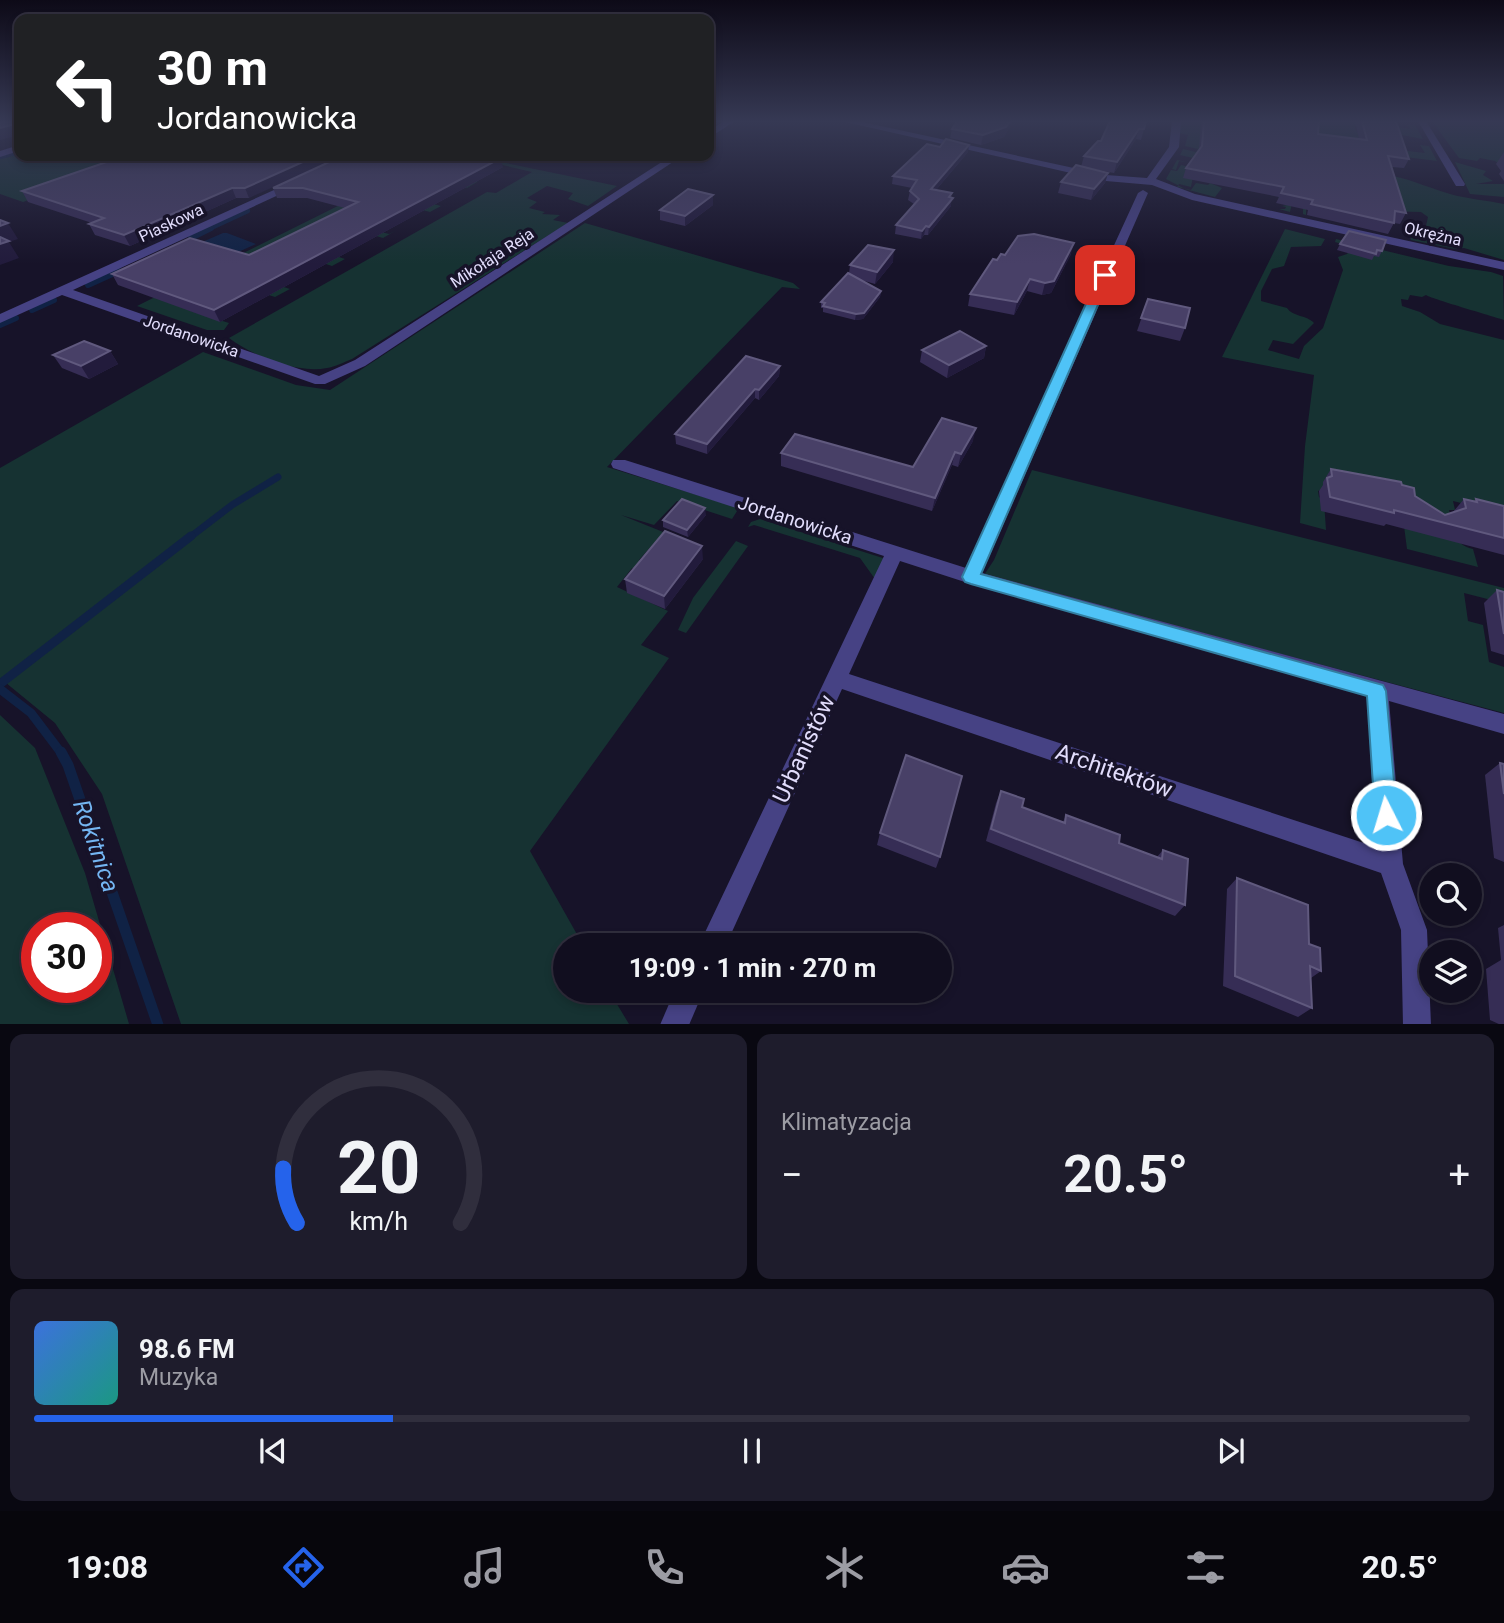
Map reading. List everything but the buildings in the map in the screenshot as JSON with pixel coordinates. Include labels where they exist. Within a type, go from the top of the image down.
[{"type":"street","name":"Mikołaja Reja","points":[[320,381],[360,363],[657,169]]},
{"type":"street","name":"Okrężna","points":[[1064,169],[1504,266]]},
{"type":"street","points":[[971,577],[1148,187],[1160,169]]},
{"type":"street","points":[[1451,169],[1460,184]]},
{"type":"street","name":"Piaskowa","points":[[0,318],[307,178]]},
{"type":"street","name":"Jordanowicka","points":[[62,291],[320,381]]},
{"type":"street","name":"Jordanowicka","points":[[619,464],[971,577],[1504,724]]},
{"type":"street","name":"Urbanistów","points":[[718,933],[895,552]]},
{"type":"street","name":"Architektów","points":[[837,679],[1390,864]]},
{"type":"street","points":[[1377,691],[1390,864],[1414,930],[1417,1024]]},
{"type":"street","points":[[674,1024],[684,1003]]},
{"type":"green space","points":[[0,169],[117,169],[23,202],[0,194]]},
{"type":"green space","points":[[433,169],[482,169],[477,182],[467,188],[447,182],[415,199],[441,206],[430,212],[403,205],[370,229],[389,234],[395,231],[383,238],[366,233],[318,250],[345,259],[332,266],[304,257],[262,280],[290,289],[275,297],[246,288],[188,310],[229,323],[224,330],[207,330],[137,306],[374,188]]},
{"type":"green space","points":[[518,169],[534,169],[617,186],[588,206],[568,199],[573,193],[547,186],[527,198],[537,202],[529,208],[545,212],[542,214],[560,215],[553,220],[568,223],[352,359],[315,369],[289,366],[262,357],[229,338],[487,192],[496,193],[532,172]]},
{"type":"green space","points":[[1178,169],[1219,169],[1296,185],[1290,212],[1279,209],[1285,209],[1286,207],[1282,206],[1287,205],[1278,197],[1281,186],[1193,176],[1191,187],[1166,179],[1171,170]]},
{"type":"green space","points":[[1241,169],[1388,169],[1382,174],[1456,196],[1504,204],[1504,260],[1464,248],[1455,249],[1411,240],[1410,237],[1417,239],[1418,233],[1425,230],[1428,217],[1421,212],[1306,209],[1306,215],[1303,214],[1303,183]]},
{"type":"green space","points":[[1458,169],[1486,171],[1483,175],[1493,181],[1476,184],[1504,184],[1504,197],[1470,194]]},
{"type":"green space","points":[[1196,183],[1210,183],[1222,188],[1215,197],[1184,189],[1191,190]]},
{"type":"green space","points":[[585,223],[793,283],[800,289],[782,287],[607,467],[739,508],[732,519],[677,501],[654,525],[621,515],[683,540],[664,547],[654,543],[639,560],[649,565],[643,573],[632,568],[617,587],[668,611],[641,645],[669,658],[530,851],[576,933],[553,933],[553,1003],[616,1003],[629,1024],[181,1024],[102,794],[55,723],[0,678],[0,468],[203,352],[296,385],[330,390]]},
{"type":"green space","points":[[1285,229],[1325,239],[1321,246],[1291,247],[1284,266],[1272,269],[1261,291],[1261,301],[1287,308],[1314,323],[1293,344],[1273,340],[1268,350],[1299,359],[1304,346],[1323,328],[1343,270],[1338,257],[1347,254],[1352,247],[1335,242],[1336,239],[1503,276],[1504,320],[1426,295],[1410,295],[1408,300],[1401,299],[1402,306],[1420,312],[1440,324],[1504,340],[1504,524],[1485,509],[1453,501],[1455,510],[1449,510],[1457,539],[1473,549],[1478,567],[1407,549],[1404,526],[1334,484],[1318,491],[1319,497],[1324,501],[1326,530],[1300,523],[1305,446],[1314,375],[1222,357]]},
{"type":"green space","points":[[1032,470],[1504,588],[1504,609],[1503,603],[1464,593],[1468,621],[1483,625],[1489,662],[1504,667],[1504,713],[984,575],[994,560]]},
{"type":"green space","points":[[760,519],[886,559],[875,579],[860,558],[754,525],[748,527],[751,522]]},
{"type":"green space","points":[[736,541],[748,546],[686,633],[678,630],[693,598]]},
{"type":"green space","points":[[0,715],[35,748],[85,873],[96,912],[21,912],[21,1003],[112,1003],[112,966],[129,1024],[0,1024]]},
{"type":"water","points":[[223,233],[256,244],[236,253],[218,249],[219,245],[202,247],[200,243]]},
{"type":"waterway","points":[[207,230],[248,211]]},
{"type":"waterway","points":[[207,230],[211,228]]},
{"type":"waterway","points":[[191,238],[207,230]]},
{"type":"waterway","points":[[88,285],[119,271]]},
{"type":"waterway","points":[[32,310],[54,300]]},
{"type":"waterway","points":[[0,325],[16,318]]},
{"type":"waterway","points":[[189,538],[232,505],[278,477]]},
{"type":"waterway","points":[[0,684],[191,536]]},
{"type":"waterway","name":"Rokitnica","points":[[0,689],[31,713],[62,754]]},
{"type":"waterway","name":"Rokitnica","points":[[61,752],[68,765],[158,1024]]},
{"type":"route","points":[[1105,275],[971,577],[1377,691],[1386,815]]}]
